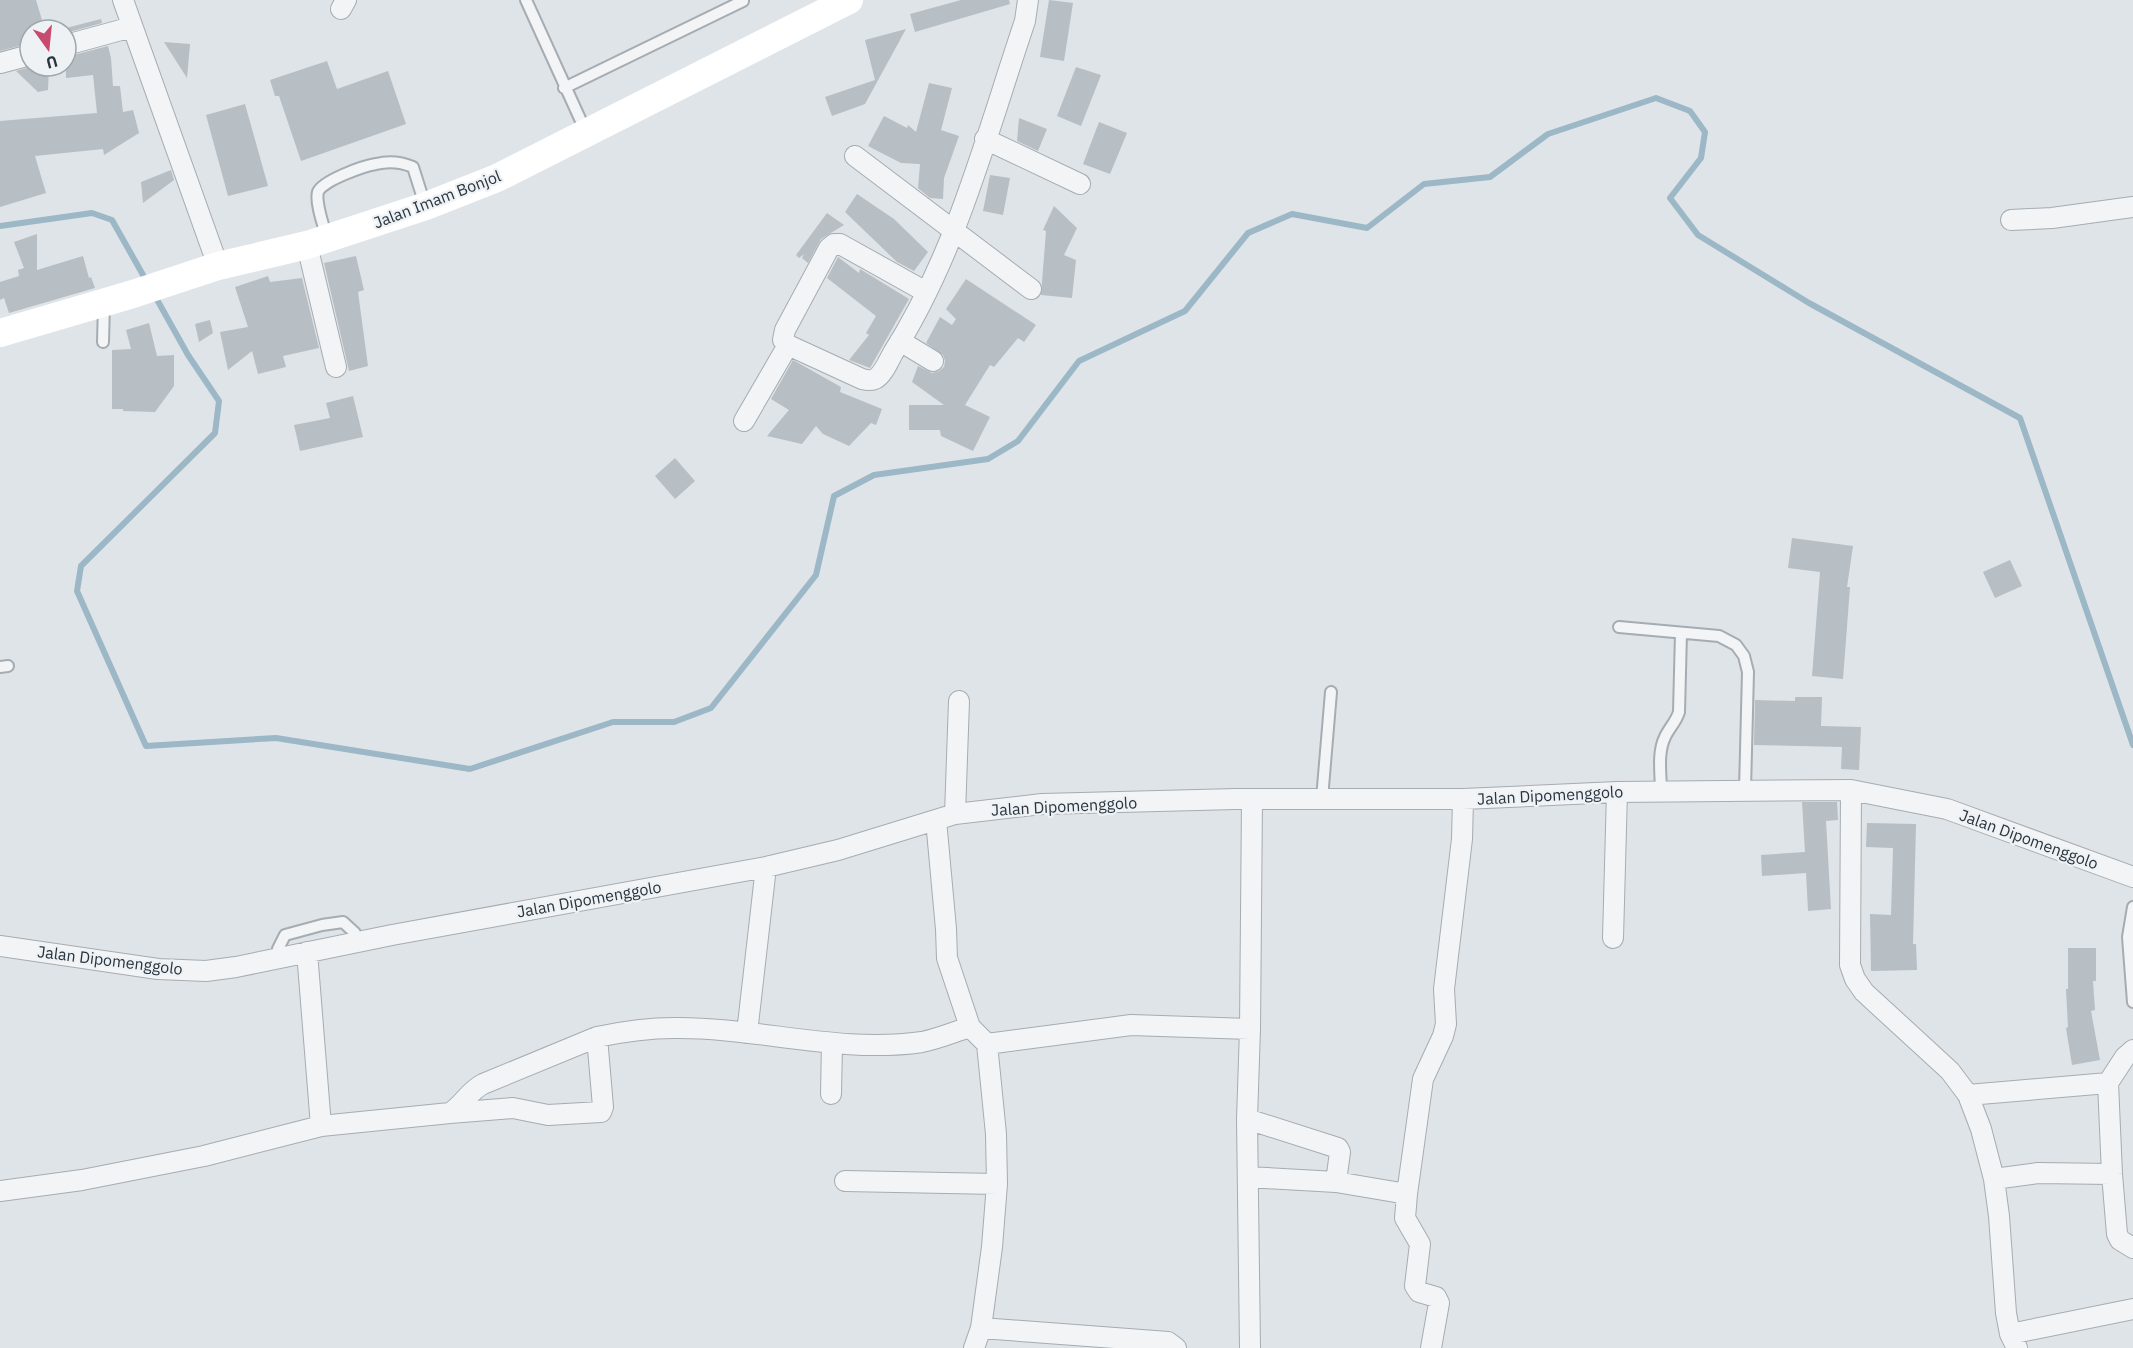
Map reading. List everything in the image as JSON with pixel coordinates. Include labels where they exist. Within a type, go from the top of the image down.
[{"type":"main road","name":"Jalan Imam Bonjol","points":[[0,333],[104,303],[218,266],[317,242],[426,206],[497,178],[849,0]]},
{"type":"street","points":[[123,0],[218,266]]},
{"type":"street","points":[[926,292],[840,244],[834,244],[829,248],[785,330],[783,340],[788,345],[862,379],[870,380],[878,377],[926,292],[954,230],[1025,21],[1028,0]]},
{"type":"street","points":[[78,42],[132,27]]},
{"type":"street","points":[[0,63],[18,58]]},
{"type":"street","points":[[985,139],[1080,184]]},
{"type":"street","points":[[855,156],[1031,289]]},
{"type":"street","points":[[2011,220],[2052,218],[2133,207]]},
{"type":"street","points":[[317,242],[336,367]]},
{"type":"street","points":[[900,341],[933,361]]},
{"type":"street","points":[[744,421],[788,345]]},
{"type":"street","points":[[955,814],[959,701]]},
{"type":"street","points":[[1851,789],[1850,965],[1854,978],[1864,992],[1950,1071],[1968,1095],[1981,1129],[1994,1179],[2006,1313],[2013,1341],[2133,1309]]},
{"type":"street","name":"Jalan Dipomenggolo","points":[[0,946],[158,969],[206,971],[766,867],[838,850],[955,814],[1042,804],[1252,799],[1463,799],[1617,792],[1851,789],[1947,808],[2133,877]]},
{"type":"street","points":[[1613,938],[1617,792]]},
{"type":"street","points":[[1250,1348],[1247,1119],[1252,799]]},
{"type":"street","points":[[1431,1348],[1439,1302],[1436,1297],[1419,1292],[1415,1286],[1420,1244],[1405,1218],[1423,1079],[1443,1036],[1446,1024],[1444,989],[1462,839],[1463,799]]},
{"type":"street","points":[[936,820],[947,957],[970,1027],[987,1044],[996,1134],[997,1184],[992,1247],[981,1328],[974,1348]]},
{"type":"street","points":[[747,1033],[766,867]]},
{"type":"street","points":[[307,952],[321,1126]]},
{"type":"street","points":[[987,1044],[1131,1025],[1250,1029]]},
{"type":"street","points":[[450,1113],[458,1108],[474,1088],[597,1037],[673,1028],[747,1033],[832,1043],[923,1042],[970,1027]]},
{"type":"street","points":[[0,1191],[82,1180],[204,1156],[321,1126],[513,1108],[548,1115],[601,1112],[603,1107],[597,1037]]},
{"type":"street","points":[[831,1094],[832,1043]]},
{"type":"street","points":[[2133,1050],[2125,1057],[2109,1083],[2112,1174],[2117,1234],[2120,1240],[2133,1248]]},
{"type":"street","points":[[1968,1095],[2109,1083]]},
{"type":"street","points":[[1247,1119],[1338,1148],[1340,1152],[1336,1182]]},
{"type":"street","points":[[1994,1179],[2038,1173],[2112,1174]]},
{"type":"street","points":[[1248,1177],[1336,1182],[1407,1194]]},
{"type":"street","points":[[845,1181],[997,1184]]},
{"type":"street","points":[[981,1328],[1168,1342],[1176,1348]]},
{"type":"lane","points":[[526,0],[564,88],[586,132]]},
{"type":"lane","points":[[564,88],[743,1]]},
{"type":"lane","points":[[317,242],[319,189],[326,182],[374,164],[395,163],[413,167],[426,206]]},
{"type":"lane","points":[[103,342],[104,303]]},
{"type":"lane","points":[[1619,627],[1719,636],[1736,645],[1744,656],[1748,672],[1745,790]]},
{"type":"lane","points":[[1661,791],[1661,751],[1664,738],[1677,720],[1679,712],[1681,633]]},
{"type":"lane","points":[[1322,799],[1332,692]]},
{"type":"lane","points":[[2133,907],[2128,937],[2133,1002]]},
{"type":"lane","points":[[278,959],[278,949],[285,935],[322,925],[343,922],[355,933],[356,942]]},
{"type":"building","points":[[0,0],[36,0],[41,18],[18,18],[18,46],[0,51]]},
{"type":"building","points":[[961,0],[1009,0],[1010,4],[915,32],[910,14]]},
{"type":"building","points":[[1049,0],[1073,3],[1064,61],[1040,57]]},
{"type":"building","points":[[101,19],[102,23],[78,30],[78,25]]},
{"type":"building","points":[[906,29],[865,104],[832,116],[825,97],[875,80],[865,40]]},
{"type":"building","points":[[164,42],[190,44],[187,78]]},
{"type":"building","points":[[108,46],[113,86],[120,86],[123,112],[133,110],[139,133],[104,155],[103,149],[35,156],[46,193],[0,207],[0,121],[97,113],[93,75],[78,77],[78,54]]},
{"type":"building","points":[[327,61],[337,89],[388,71],[406,124],[301,161],[279,96],[275,96],[270,80]]},
{"type":"building","points":[[1076,67],[1101,75],[1081,126],[1057,116]]},
{"type":"building","points":[[23,78],[49,78],[48,90],[38,92]]},
{"type":"building","points":[[929,83],[952,88],[941,130],[959,136],[944,178],[943,199],[930,198],[918,188],[920,164],[901,163],[868,146],[884,116],[907,128],[908,125],[916,132]]},
{"type":"building","points":[[245,104],[268,186],[228,196],[206,115]]},
{"type":"building","points":[[1019,118],[1047,129],[1038,151],[1017,141]]},
{"type":"building","points":[[1099,122],[1127,133],[1110,174],[1083,164]]},
{"type":"building","points":[[171,170],[174,180],[143,203],[141,182]]},
{"type":"building","points":[[990,175],[1010,178],[1003,215],[983,211]]},
{"type":"building","points":[[857,194],[894,219],[928,252],[914,271],[897,262],[845,212]]},
{"type":"building","points":[[1054,206],[1077,228],[1064,255],[1076,260],[1072,298],[1041,295],[1046,231],[1043,230]]},
{"type":"building","points":[[827,213],[844,225],[821,239],[808,263],[802,258],[804,254],[799,258],[796,255]]},
{"type":"building","points":[[37,234],[37,270],[83,256],[89,278],[91,277],[95,288],[9,313],[4,298],[0,300],[0,282],[19,276],[18,270],[24,268],[14,242]]},
{"type":"building","points":[[356,256],[364,290],[358,292],[368,366],[349,371],[324,263]]},
{"type":"building","points":[[838,257],[859,273],[860,269],[909,299],[870,368],[849,360],[869,335],[866,333],[876,316],[827,278]]},
{"type":"building","points":[[268,276],[270,282],[302,278],[319,348],[283,356],[286,367],[258,374],[252,351],[228,370],[220,332],[248,327],[235,287]]},
{"type":"building","points":[[966,279],[1036,325],[1024,342],[1018,338],[994,367],[990,365],[965,405],[990,417],[973,451],[941,436],[940,430],[909,430],[909,405],[944,405],[912,382],[918,366],[932,373],[944,367],[943,355],[926,343],[940,317],[952,325],[956,319],[946,309]]},
{"type":"building","points":[[210,320],[213,333],[199,342],[195,324]]},
{"type":"building","points":[[149,323],[157,356],[174,355],[174,386],[155,412],[112,409],[112,350],[131,349],[126,330]]},
{"type":"building","points":[[793,360],[841,387],[840,392],[882,409],[876,425],[871,423],[849,446],[823,434],[816,426],[802,444],[767,436],[789,410],[771,399]]},
{"type":"building","points":[[353,396],[363,437],[300,451],[294,425],[330,418],[326,403]]},
{"type":"building","points":[[675,458],[695,481],[675,499],[655,476]]},
{"type":"building","points":[[1792,538],[1853,546],[1847,587],[1850,587],[1843,679],[1812,676],[1820,572],[1788,568]]},
{"type":"building","points":[[2010,560],[2022,586],[1995,598],[1983,572]]},
{"type":"building","points":[[1795,697],[1822,697],[1821,726],[1861,727],[1859,770],[1841,769],[1842,747],[1754,745],[1755,700],[1795,701]]},
{"type":"building","points":[[1802,802],[1837,802],[1838,820],[1826,821],[1831,909],[1808,911],[1806,873],[1762,876],[1761,855],[1805,852]]},
{"type":"building","points":[[1867,823],[1916,824],[1913,944],[1916,944],[1917,970],[1871,971],[1870,914],[1891,915],[1893,848],[1866,847]]},
{"type":"building","points":[[2068,948],[2096,948],[2096,981],[2093,981],[2095,1010],[2091,1011],[2100,1060],[2072,1065],[2066,1028],[2068,1027],[2066,989],[2068,989]]},
{"type":"waterway","points":[[155,296],[188,355],[219,401],[215,433],[81,566],[77,591],[146,746],[276,738],[470,769],[613,722],[674,722],[711,708],[816,575],[834,496],[874,475],[988,459],[1018,441],[1079,361],[1185,311],[1248,233],[1292,214],[1367,228],[1424,184],[1490,177],[1548,134],[1656,98],[1690,111],[1705,132],[1701,158],[1670,198],[1698,235],[1809,303],[2020,418],[2133,745]]},
{"type":"waterway","points":[[0,226],[92,213],[112,220],[147,282]]}]
